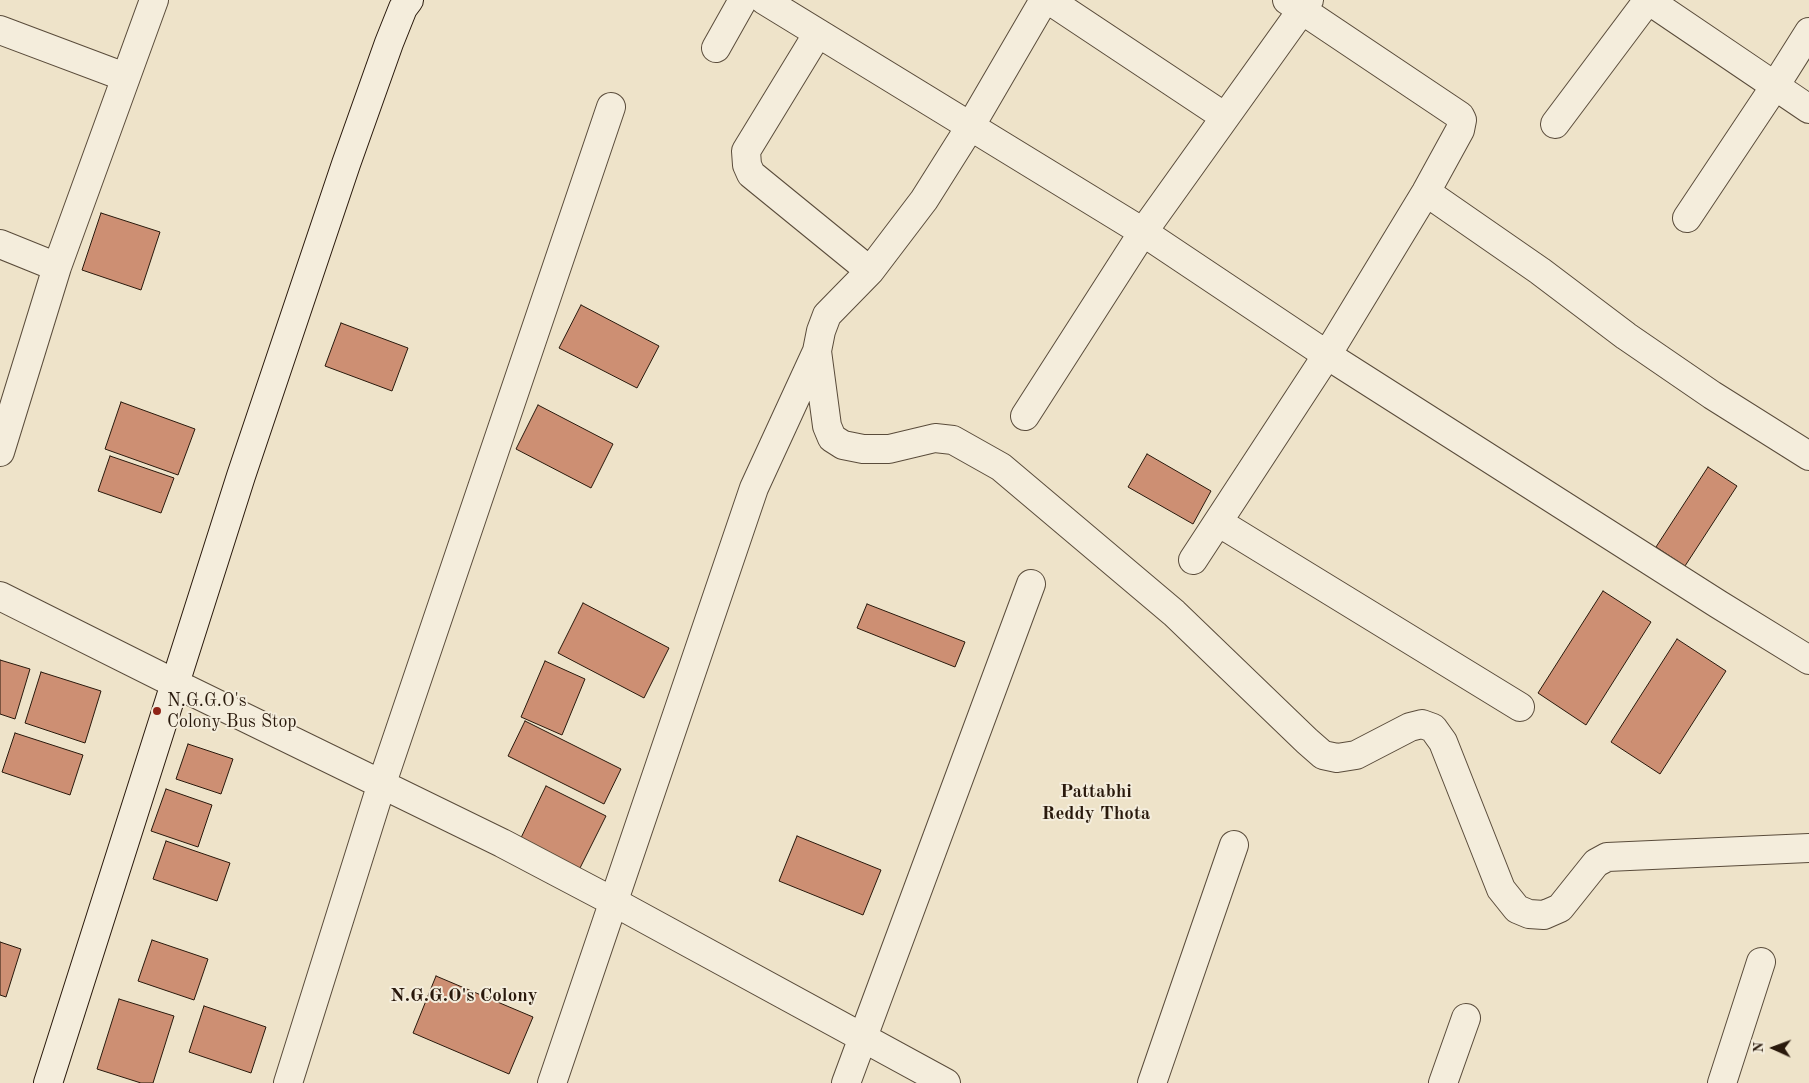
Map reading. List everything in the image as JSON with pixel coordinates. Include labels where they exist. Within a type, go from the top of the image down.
[{"type":"street","points":[[0,452],[57,267],[154,0]]},
{"type":"street","points":[[48,1083],[238,486],[346,164],[389,43],[403,8],[409,0]]},
{"type":"street","points":[[716,48],[743,0]]},
{"type":"street","points":[[764,0],[1143,232],[1327,355],[1809,660]]},
{"type":"street","points":[[552,1083],[754,488],[816,351],[827,316],[870,271],[924,200],[970,127],[1044,0]]},
{"type":"street","points":[[1050,0],[1226,117]]},
{"type":"street","points":[[1554,124],[1648,0],[1809,109]]},
{"type":"street","points":[[1025,416],[1143,232],[1226,117],[1300,3],[1460,116],[1462,120],[1460,130],[1426,192],[1327,355],[1193,560]]},
{"type":"street","points":[[0,30],[125,77]]},
{"type":"street","points":[[1687,218],[1809,32]]},
{"type":"street","points":[[818,33],[746,152],[747,165],[751,174],[870,271]]},
{"type":"street","points":[[288,1083],[382,784],[611,107]]},
{"type":"street","points":[[1426,192],[1540,270],[1626,336],[1704,389],[1809,456]]},
{"type":"street","points":[[0,244],[57,267]]},
{"type":"street","points":[[816,351],[827,426],[832,438],[843,445],[863,449],[889,449],[936,438],[953,440],[1001,467],[1174,613],[1323,755],[1336,758],[1356,755],[1410,727],[1422,724],[1433,728],[1443,742],[1501,889],[1517,909],[1529,914],[1544,915],[1560,908],[1596,863],[1607,857],[1809,848]]},
{"type":"street","points":[[1218,522],[1520,707]]},
{"type":"street","points":[[846,1083],[1031,584]]},
{"type":"street","points":[[0,596],[502,843],[946,1083]]},
{"type":"street","points":[[1152,1083],[1234,845]]},
{"type":"street","points":[[1722,1083],[1761,962]]},
{"type":"street","points":[[1443,1083],[1466,1018]]},
{"type":"building","points":[[101,213],[160,232],[141,290],[82,270]]},
{"type":"building","points":[[581,305],[659,346],[637,388],[559,348]]},
{"type":"building","points":[[341,323],[408,348],[392,391],[325,366]]},
{"type":"building","points":[[121,402],[195,429],[178,475],[105,449]]},
{"type":"building","points":[[538,405],[613,444],[591,488],[516,449]]},
{"type":"building","points":[[1147,454],[1211,491],[1193,524],[1128,487]]},
{"type":"building","points":[[110,456],[174,478],[161,513],[98,491]]},
{"type":"building","points":[[1708,467],[1737,486],[1685,566],[1656,547]]},
{"type":"building","points":[[1603,591],[1651,622],[1586,725],[1538,693]]},
{"type":"building","points":[[583,603],[669,648],[644,698],[558,653]]},
{"type":"building","points":[[867,604],[965,642],[955,667],[857,628]]},
{"type":"building","points":[[1677,639],[1726,671],[1660,774],[1611,742]]},
{"type":"building","points":[[0,660],[30,669],[15,719],[0,714]]},
{"type":"building","points":[[545,661],[585,679],[562,735],[521,717]]},
{"type":"building","points":[[41,672],[101,691],[85,743],[25,723]]},
{"type":"building","points":[[525,721],[621,769],[604,804],[508,756]]},
{"type":"building","points":[[15,733],[83,755],[70,795],[2,772]]},
{"type":"building","points":[[188,744],[233,759],[221,794],[176,779]]},
{"type":"building","points":[[546,786],[606,816],[577,874],[518,844]]},
{"type":"building","points":[[166,789],[212,805],[198,847],[151,831]]},
{"type":"building","points":[[797,836],[881,870],[863,915],[779,881]]},
{"type":"building","points":[[166,841],[230,863],[217,901],[153,879]]},
{"type":"building","points":[[152,940],[208,959],[194,1000],[138,981]]},
{"type":"building","points":[[0,942],[21,949],[6,997],[0,995]]},
{"type":"building","points":[[436,976],[533,1017],[509,1074],[413,1033]]},
{"type":"building","points":[[119,999],[174,1016],[153,1083],[141,1083],[97,1069]]},
{"type":"building","points":[[204,1006],[266,1027],[251,1073],[189,1052]]},
{"type":"place","name":"N.G.G.O's Colony Bus Stop","points":[[157,711]]},
{"type":"district","name":"Pattabhi Reddy Thota","points":[[1096,803]]},
{"type":"district","name":"N.G.G.O's Colony","points":[[464,996]]}]
